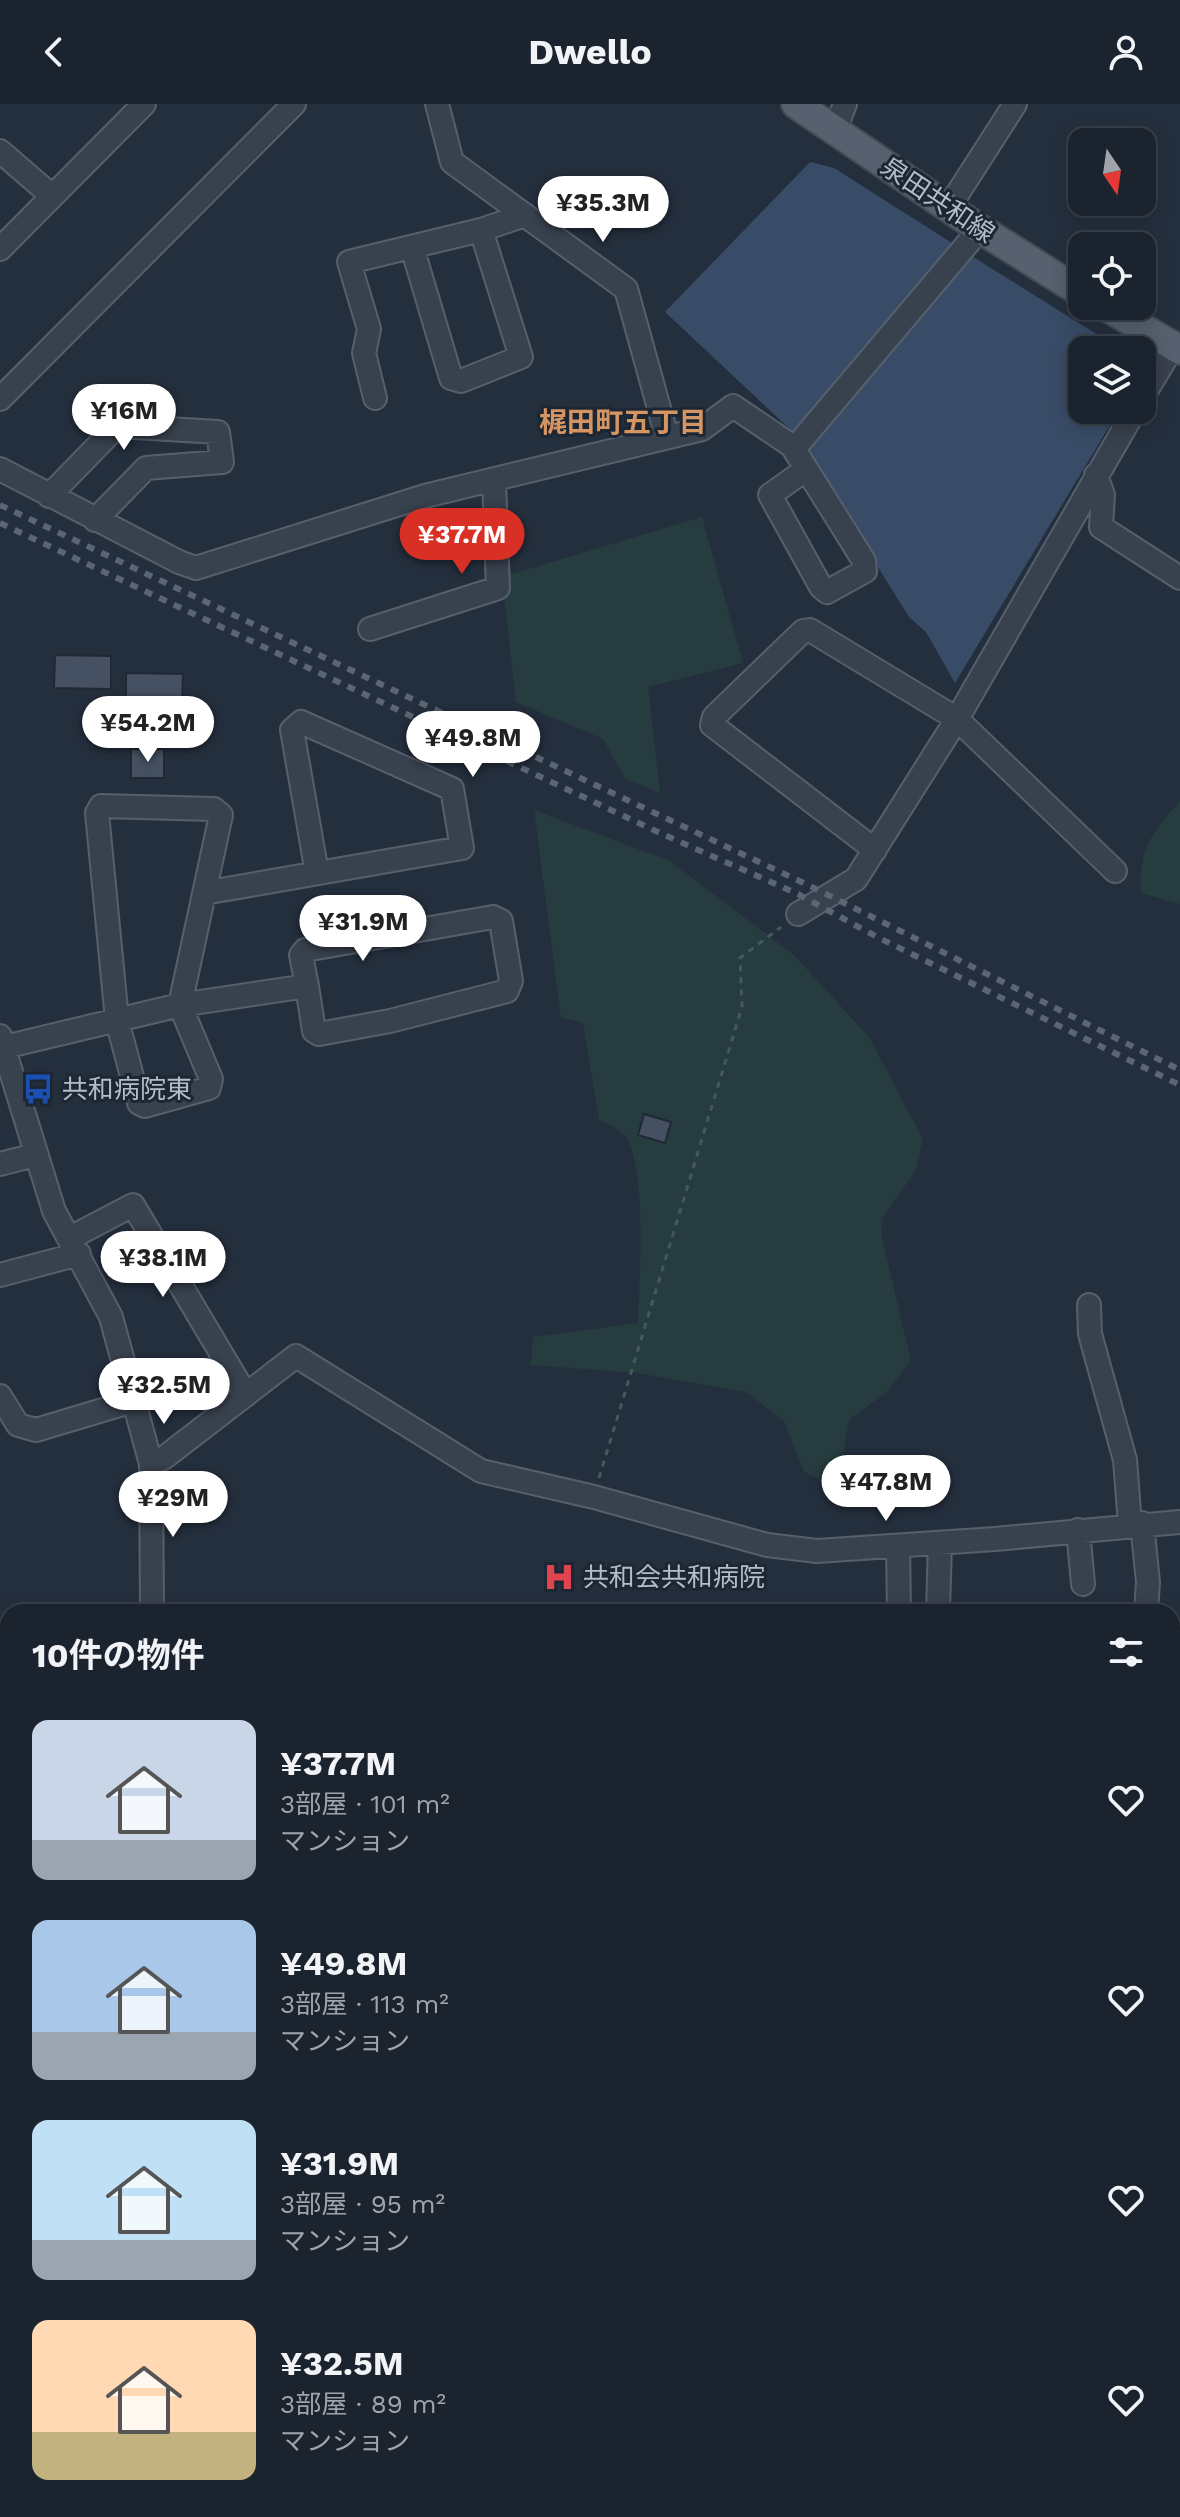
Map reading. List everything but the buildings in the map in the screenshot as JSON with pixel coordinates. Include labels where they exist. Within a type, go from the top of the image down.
[{"type":"main road","name":"泉田共和線","points":[[796,104],[840,117],[949,207],[1068,284]]},
{"type":"main road","points":[[1129,320],[1176,348]]},
{"type":"street","points":[[0,249],[144,104]]},
{"type":"street","points":[[0,399],[294,104]]},
{"type":"street","points":[[437,104],[452,162],[626,289],[667,437]]},
{"type":"street","points":[[949,207],[1015,104]]},
{"type":"street","points":[[0,151],[52,196]]},
{"type":"street","points":[[375,398],[364,353],[369,329],[349,262],[481,230],[525,215]]},
{"type":"street","points":[[792,446],[800,442],[969,242],[977,227]]},
{"type":"street","points":[[412,247],[451,378],[461,381],[521,357],[481,230]]},
{"type":"street","points":[[1156,377],[1176,348]]},
{"type":"street","points":[[0,469],[95,520],[196,568],[425,496],[702,429],[733,406],[792,446],[864,561],[865,571],[827,592],[821,587],[770,495],[805,470]]},
{"type":"street","points":[[798,914],[856,879],[957,719],[1127,424]]},
{"type":"street","points":[[49,496],[117,426],[218,432],[222,462],[146,468],[95,520]]},
{"type":"street","points":[[1096,475],[1103,495],[1101,527],[1180,578]]},
{"type":"street","points":[[370,629],[498,588],[494,480]]},
{"type":"street","points":[[875,850],[712,725],[714,717],[799,634],[810,630],[957,719],[1115,871]]},
{"type":"street","points":[[204,893],[462,848],[452,789],[301,722],[292,730],[317,873]]},
{"type":"street","points":[[101,806],[214,809],[221,815],[204,893],[180,1005],[211,1079],[209,1088],[145,1106],[139,1103],[117,1020],[97,813],[101,806]]},
{"type":"street","points":[[493,917],[501,921],[511,981],[507,991],[390,1021],[319,1034],[314,1031],[307,986],[301,955],[305,950],[493,917]]},
{"type":"street","points":[[152,1604],[151,1464],[111,1317],[54,1211],[2,1044],[180,1005],[307,986]]},
{"type":"street","points":[[0,1164],[35,1155]]},
{"type":"street","points":[[0,1275],[74,1246],[133,1205],[246,1395]]},
{"type":"street","points":[[1089,1305],[1090,1334],[1125,1460],[1148,1582],[1147,1604]]},
{"type":"street","points":[[151,1464],[165,1457],[296,1356],[481,1471],[594,1497],[767,1545],[817,1551],[1180,1522]]},
{"type":"street","points":[[0,1396],[18,1425],[36,1430],[133,1401]]},
{"type":"street","points":[[1078,1530],[1083,1584]]},
{"type":"street","points":[[938,1604],[940,1543]]},
{"type":"street","points":[[898,1546],[899,1604]]},
{"type":"path","points":[[594,1497],[742,1007],[740,958],[798,914]]},
{"type":"green space","points":[[702,517],[743,663],[648,687],[660,793],[625,778],[603,739],[516,702],[502,577]]},
{"type":"green space","points":[[1180,801],[1180,904],[1141,893],[1141,878],[1149,842]]},
{"type":"green space","points":[[534,810],[670,861],[794,955],[869,1037],[923,1139],[916,1170],[882,1219],[881,1233],[911,1361],[888,1391],[849,1420],[841,1465],[832,1476],[818,1478],[804,1472],[784,1421],[746,1392],[637,1373],[531,1365],[533,1337],[638,1323],[640,1254],[639,1198],[632,1151],[623,1133],[599,1119],[583,1023],[561,1018]]},
{"type":"water","points":[[810,162],[834,168],[955,245],[804,429],[793,432],[665,312]]},
{"type":"water","points":[[970,255],[1068,316],[1068,320],[1074,320],[1100,336],[1068,336],[1068,424],[1111,424],[955,683],[926,632],[909,617],[806,452]]},
{"type":"railway","points":[[0,505],[808,885],[1180,1070]]},
{"type":"railway","points":[[0,523],[660,833],[798,894],[879,938],[1180,1085]]},
{"type":"place","name":"共和病院東","points":[[38,1089]]},
{"type":"place","name":"共和会共和病院","points":[[559,1577]]},
{"type":"district","name":"梶田町五丁目","points":[[623,422]]}]
